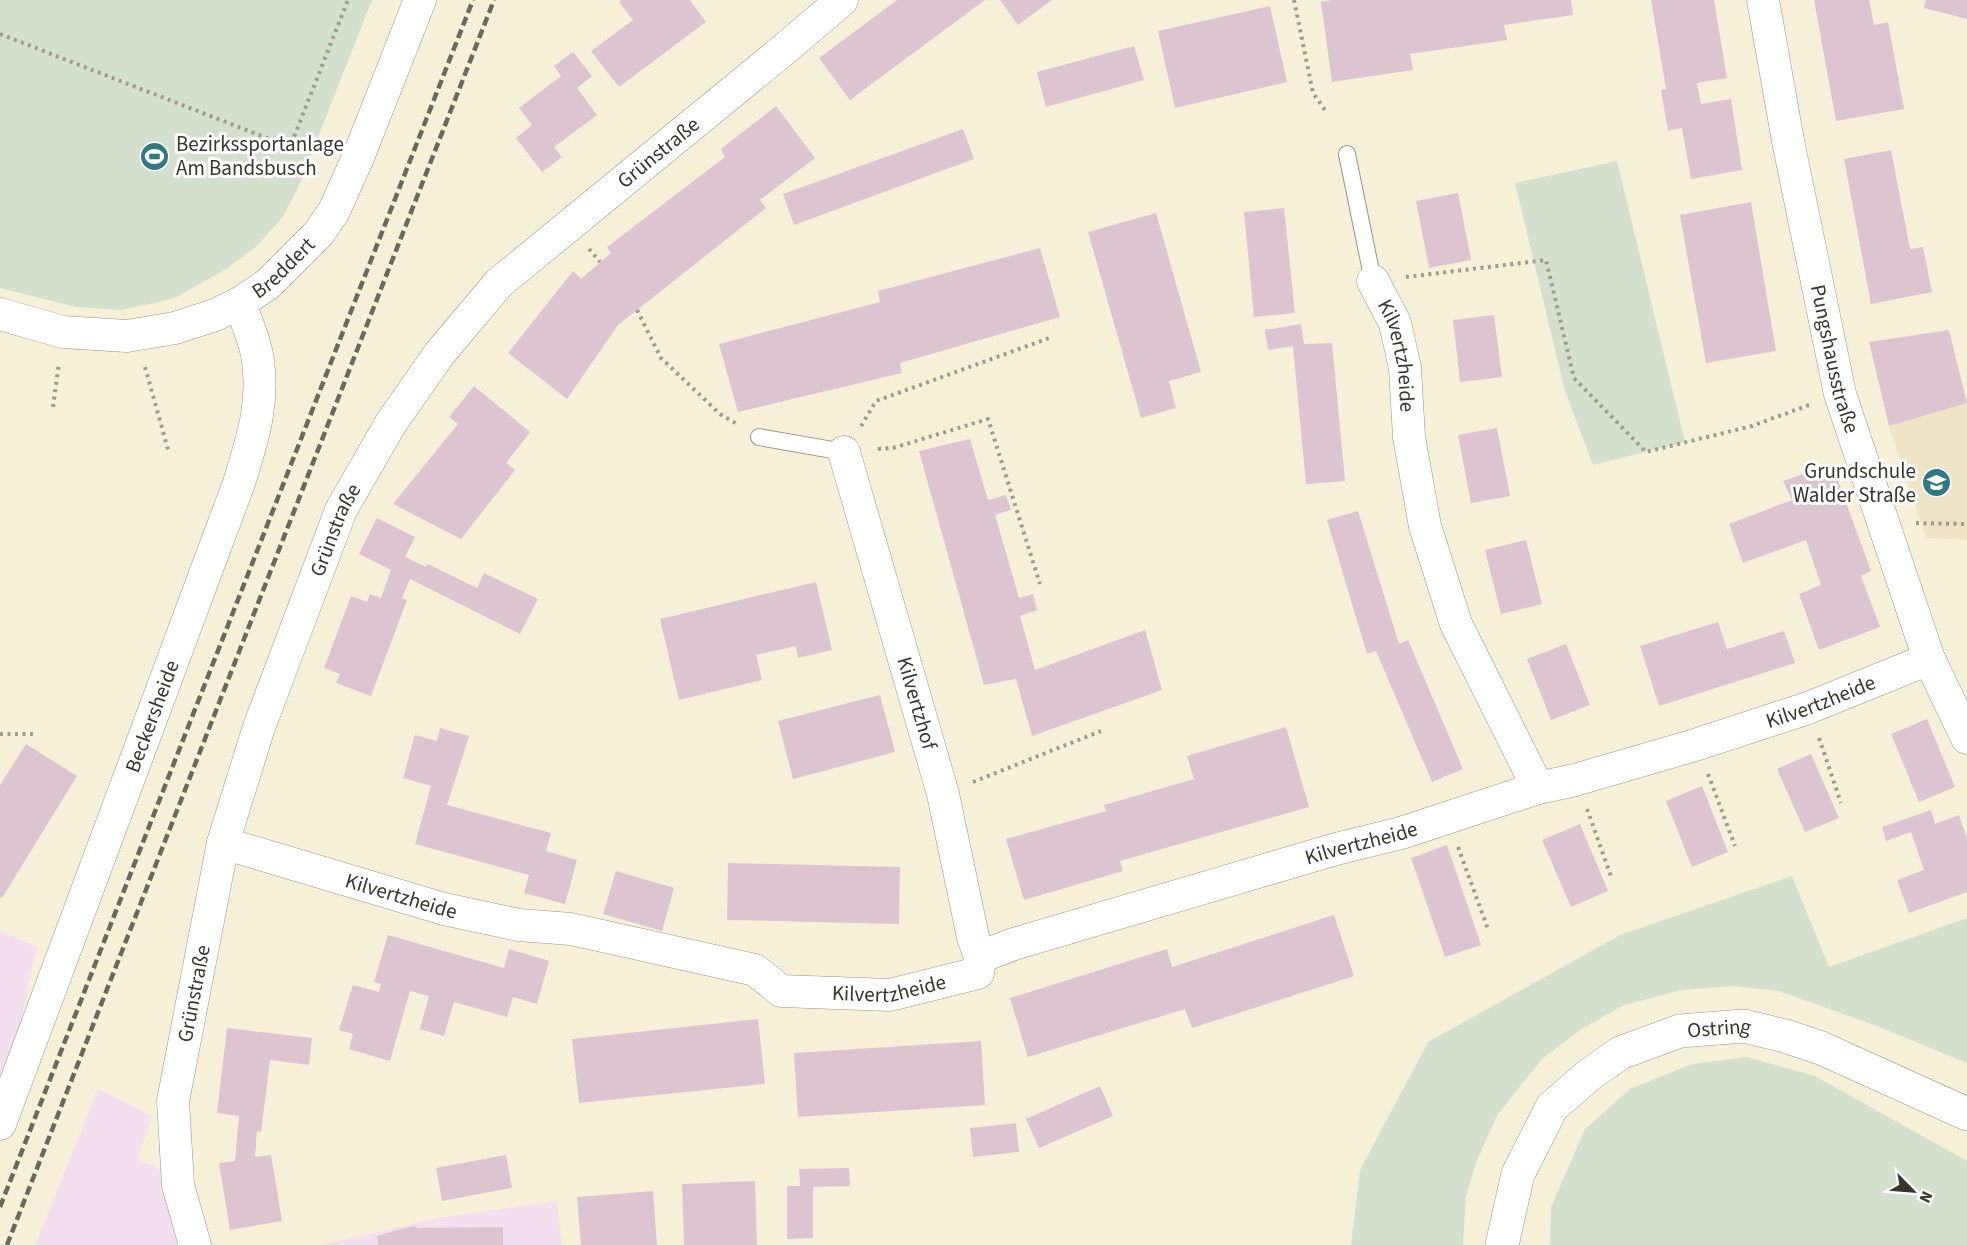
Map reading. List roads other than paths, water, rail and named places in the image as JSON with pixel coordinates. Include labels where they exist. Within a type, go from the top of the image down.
[{"type":"main road","name":"Ostring","points":[[1502,1245],[1518,1174],[1552,1107],[1581,1081],[1620,1053],[1680,1031],[1744,1026],[1785,1036],[1821,1048],[1967,1114]]},
{"type":"main road","points":[[1518,1174],[1523,1245]]},
{"type":"street","name":"Breddert","points":[[0,314],[63,332],[127,336],[176,328],[215,315],[240,303],[275,277],[318,234],[334,211],[359,155],[420,0]]},
{"type":"street","name":"Grünstraße","points":[[195,1245],[178,1185],[173,1101],[223,843],[259,727],[341,510],[391,423],[440,353],[499,284],[842,0]]},
{"type":"street","name":"Pungshausstraße","points":[[1763,0],[1788,141],[1840,394],[1929,659],[1967,738]]},
{"type":"street","name":"Kilvertzheide","points":[[1373,281],[1395,323],[1405,368],[1409,437],[1425,526],[1456,624],[1538,788]]},
{"type":"street","name":"Beckersheide","points":[[0,1124],[235,493],[255,433],[260,397],[258,359],[240,303]]},
{"type":"street","name":"Kilvertzhof","points":[[844,452],[943,794],[973,937],[980,957]]},
{"type":"street","name":"Kilvertzheide","points":[[223,843],[444,909],[519,925],[571,929],[755,970],[781,991],[890,995],[978,973],[980,957],[1014,944],[1336,849],[1411,830],[1538,788],[1575,780],[1673,751],[1808,708],[1929,659]]},
{"type":"lane","name":"Kilvertzheide","points":[[1347,154],[1373,281]]},
{"type":"lane","points":[[759,437],[844,452]]},
{"type":"railway","points":[[0,1207],[473,0]]},
{"type":"railway","points":[[7,1245],[494,0]]},
{"type":"place","name":"Bezirkssportanlage Am Bandsbusch","points":[[155,156]]},
{"type":"place","name":"Grundschule Walder Straße","points":[[1937,483]]}]
